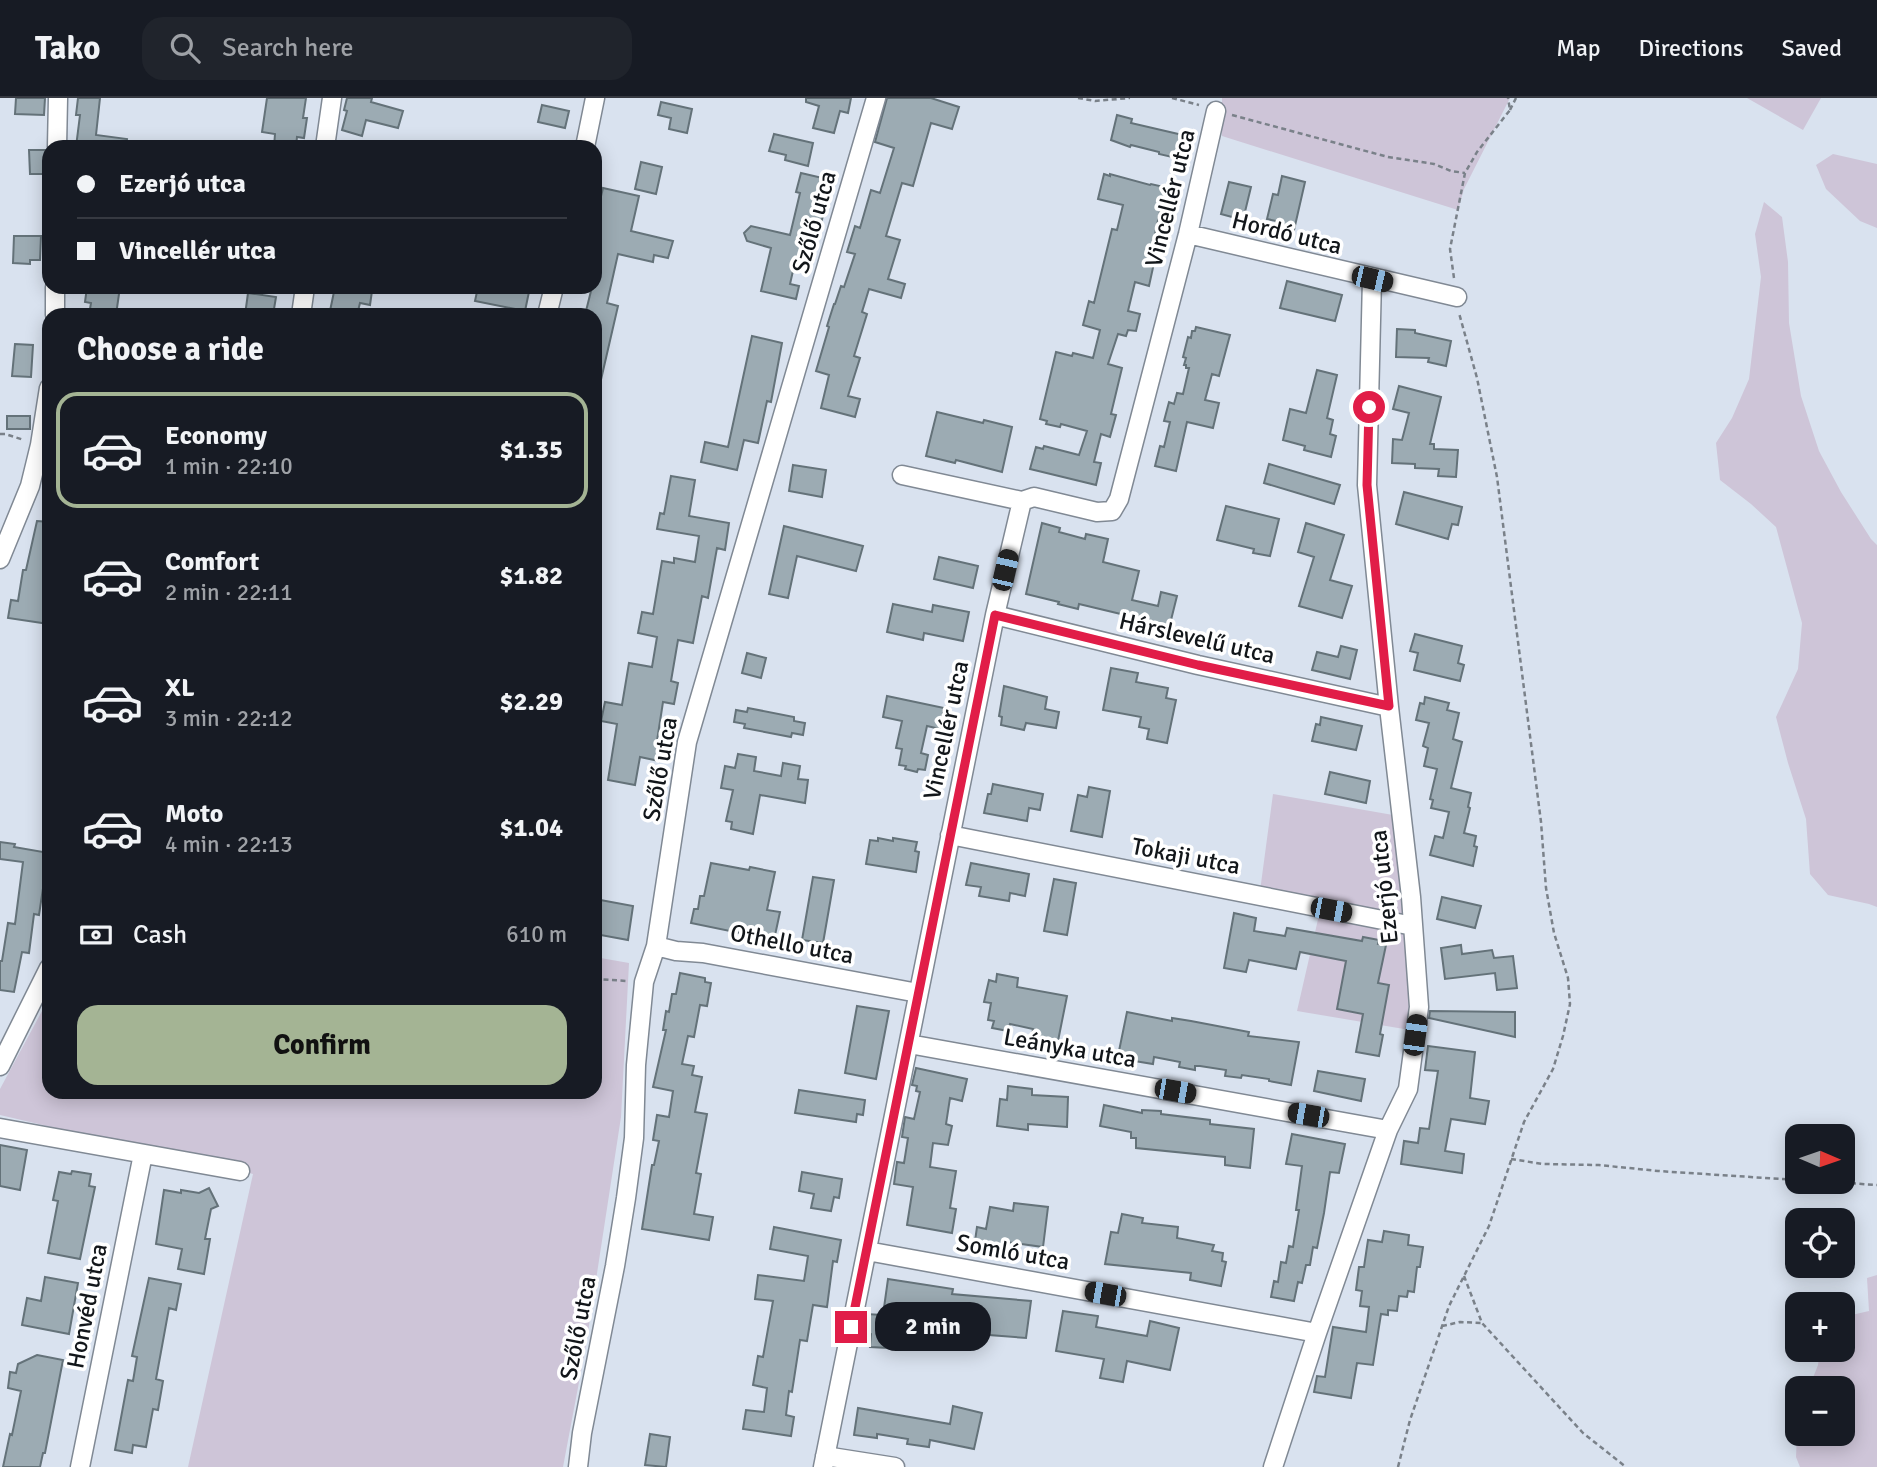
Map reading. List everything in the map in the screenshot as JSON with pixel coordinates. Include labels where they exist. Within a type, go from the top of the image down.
[{"type":"street","points":[[57,140],[58,98]]},
{"type":"street","points":[[326,140],[332,98]]},
{"type":"street","points":[[586,140],[595,98]]},
{"type":"street","name":"Szőlő utca","points":[[578,1467],[635,1139],[636,1065],[644,982],[656,946],[687,742],[876,98]]},
{"type":"street","name":"Vincellér utca","points":[[824,1461],[995,615],[1022,501],[1034,497],[1097,512],[1112,511],[1119,499],[1188,234],[1216,111]]},
{"type":"street","name":"Hordó utca","points":[[1188,234],[1457,297]]},
{"type":"street","name":"Ezerjó utca","points":[[1273,1467],[1388,1129],[1408,1089],[1419,1007],[1367,485],[1372,279]]},
{"type":"street","points":[[0,559],[30,486],[42,432]]},
{"type":"street","points":[[902,475],[1022,501]]},
{"type":"street","name":"Hárslevelű utca","points":[[995,615],[1198,665],[1389,706]]},
{"type":"street","name":"Tokaji utca","points":[[950,835],[1413,926]]},
{"type":"street","name":"Othello utca","points":[[656,946],[918,993]]},
{"type":"street","points":[[0,1066],[42,982]]},
{"type":"street","name":"Leányka utca","points":[[909,1044],[1388,1129]]},
{"type":"street","points":[[0,1128],[240,1171]]},
{"type":"street","name":"Honvéd utca","points":[[80,1467],[143,1154]]},
{"type":"street","name":"Somló utca","points":[[867,1251],[1317,1332]]},
{"type":"street","points":[[824,1461],[895,1467]]},
{"type":"path","points":[[1078,98],[1095,101],[1130,98]]},
{"type":"path","points":[[1172,98],[1388,157],[1434,164],[1465,173]]},
{"type":"path","points":[[1508,98],[1510,110]]},
{"type":"path","points":[[1398,1467],[1410,1420],[1449,1306],[1489,1226],[1524,1122],[1553,1069],[1570,1004],[1568,978],[1554,933],[1546,888],[1541,822],[1497,477],[1477,378],[1460,320],[1450,249],[1465,173],[1516,98]]},
{"type":"path","points":[[0,434],[40,445]]},
{"type":"path","points":[[602,979],[644,982]]},
{"type":"path","points":[[1511,1159],[1543,1164],[1599,1165],[1785,1179]]},
{"type":"path","points":[[1855,1184],[1877,1185]]},
{"type":"path","points":[[1464,1276],[1482,1323],[1583,1433],[1626,1467]]},
{"type":"path","points":[[1442,1326],[1460,1322],[1482,1323]]},
{"type":"shaded area","points":[[1222,98],[1510,98],[1464,189],[1458,210],[1222,136]]},
{"type":"shaded area","points":[[1747,98],[1821,98],[1803,130]]},
{"type":"shaded area","points":[[1833,154],[1877,164],[1877,228],[1860,221],[1826,189],[1816,165]]},
{"type":"shaded area","points":[[1764,202],[1782,217],[1788,262],[1789,323],[1801,396],[1819,451],[1841,492],[1877,545],[1877,907],[1828,895],[1810,874],[1806,819],[1776,717],[1798,669],[1802,623],[1776,527],[1720,480],[1716,443],[1732,418],[1749,379],[1761,277],[1755,234]]},
{"type":"shaded area","points":[[1273,794],[1393,815],[1407,920],[1260,891]]},
{"type":"shaded area","points":[[1319,915],[1409,932],[1414,1002],[1410,1030],[1297,1011]]},
{"type":"shaded area","points":[[602,958],[629,963],[621,1117],[586,1345],[563,1467],[188,1467],[253,1174],[0,1115],[0,1089],[42,1011],[42,1099],[602,1099]]},
{"type":"shaded area","points":[[1877,1275],[1877,1467],[1800,1467],[1796,1457],[1796,1446],[1855,1446],[1855,1376],[1814,1376],[1818,1362],[1855,1362],[1855,1314],[1869,1311],[1867,1278]]},
{"type":"building","points":[[16,98],[45,98],[44,115],[15,114]]},
{"type":"building","points":[[78,98],[100,98],[96,135],[127,140],[77,140],[80,115],[76,115]]},
{"type":"building","points":[[267,98],[306,98],[304,138],[275,140],[275,134],[262,132]]},
{"type":"building","points":[[347,98],[372,98],[371,102],[403,111],[398,128],[366,120],[362,136],[342,130]]},
{"type":"building","points":[[806,98],[851,98],[848,113],[840,111],[834,133],[813,128],[819,106],[806,102]]},
{"type":"building","points":[[887,98],[931,98],[959,107],[952,129],[931,123],[913,186],[902,183],[886,236],[900,240],[888,279],[905,284],[901,298],[869,289],[862,312],[867,314],[854,356],[860,358],[848,396],[860,399],[855,417],[821,408],[829,375],[816,371],[834,304],[841,286],[844,287],[855,254],[847,252],[855,226],[860,228],[871,190],[880,193],[894,148],[875,142]]},
{"type":"building","points":[[661,102],[692,109],[687,133],[669,129],[671,118],[658,115]]},
{"type":"building","points":[[542,105],[569,111],[565,128],[538,122]]},
{"type":"building","points":[[1117,115],[1132,119],[1131,123],[1187,136],[1181,158],[1111,140]]},
{"type":"building","points":[[774,134],[813,143],[808,166],[785,160],[786,155],[769,151]]},
{"type":"building","points":[[29,150],[42,150],[42,174],[30,174]]},
{"type":"building","points":[[641,162],[662,167],[656,194],[635,189]]},
{"type":"building","points":[[801,173],[831,180],[819,233],[813,231],[807,256],[795,262],[790,284],[799,286],[796,299],[761,291],[771,248],[747,241],[744,233],[751,226],[790,235],[800,193],[796,192]]},
{"type":"building","points":[[1104,174],[1172,191],[1167,213],[1160,211],[1154,239],[1159,240],[1149,286],[1135,282],[1128,311],[1140,314],[1136,331],[1128,330],[1126,336],[1118,334],[1108,364],[1122,368],[1111,414],[1116,415],[1110,437],[1101,434],[1094,462],[1101,463],[1096,485],[1030,469],[1036,447],[1043,449],[1044,446],[1079,455],[1087,431],[1061,424],[1060,427],[1046,424],[1047,421],[1040,419],[1056,352],[1093,358],[1100,330],[1083,325],[1089,301],[1094,303],[1112,229],[1117,230],[1123,205],[1098,199]]},
{"type":"building","points":[[1282,176],[1305,182],[1294,230],[1275,226],[1276,221],[1267,219],[1273,194],[1278,195]]},
{"type":"building","points":[[1229,182],[1251,187],[1243,220],[1221,214]]},
{"type":"building","points":[[603,188],[639,196],[631,231],[673,241],[668,258],[654,255],[653,262],[618,254],[607,303],[618,306],[602,375],[602,308],[587,308],[590,294],[602,294]]},
{"type":"building","points":[[14,236],[41,236],[40,260],[30,260],[30,264],[13,263]]},
{"type":"building","points":[[1287,281],[1342,295],[1335,321],[1280,308]]},
{"type":"building","points":[[86,294],[119,294],[117,308],[90,308],[91,303],[85,302]]},
{"type":"building","points":[[248,294],[276,297],[274,308],[246,308]]},
{"type":"building","points":[[334,294],[372,294],[370,305],[360,303],[359,308],[331,308]]},
{"type":"building","points":[[476,294],[529,294],[526,308],[510,308],[475,301]]},
{"type":"building","points":[[1196,327],[1230,335],[1219,376],[1212,374],[1205,400],[1219,403],[1213,428],[1187,422],[1176,471],[1155,466],[1160,446],[1164,447],[1170,422],[1164,421],[1169,402],[1174,404],[1177,393],[1183,394],[1189,368],[1184,365],[1186,358],[1183,357],[1188,337],[1191,338]]},
{"type":"building","points":[[1397,329],[1415,330],[1415,333],[1451,341],[1446,366],[1428,362],[1429,358],[1396,357]]},
{"type":"building","points":[[752,336],[782,343],[771,402],[767,401],[758,443],[744,440],[737,470],[701,462],[705,442],[728,447]]},
{"type":"building","points":[[15,344],[33,345],[31,377],[12,376]]},
{"type":"building","points":[[1317,370],[1337,375],[1327,418],[1333,420],[1330,434],[1336,436],[1331,457],[1304,450],[1305,446],[1283,440],[1290,409],[1306,413]]},
{"type":"building","points":[[1399,386],[1441,397],[1430,444],[1434,444],[1434,449],[1458,450],[1456,477],[1438,476],[1439,469],[1392,463],[1393,439],[1402,440],[1409,413],[1393,409]]},
{"type":"building","points":[[937,412],[1012,427],[1002,472],[956,460],[955,463],[926,456]]},
{"type":"building","points":[[7,416],[30,416],[30,429],[7,429]]},
{"type":"building","points":[[1269,464],[1340,485],[1334,504],[1264,483]]},
{"type":"building","points":[[793,465],[826,470],[822,497],[789,491]]},
{"type":"building","points":[[671,476],[695,480],[689,516],[729,523],[725,550],[717,548],[708,598],[702,596],[693,643],[678,640],[671,681],[678,683],[674,704],[663,702],[657,741],[663,742],[659,761],[640,757],[635,785],[608,780],[617,724],[602,721],[602,716],[605,702],[622,705],[629,663],[652,667],[657,637],[638,633],[642,612],[653,614],[662,561],[674,563],[674,558],[695,562],[699,536],[657,529],[660,513],[664,514]]},
{"type":"building","points":[[1404,492],[1462,507],[1458,525],[1452,524],[1448,539],[1396,524]]},
{"type":"building","points":[[1226,506],[1279,519],[1270,556],[1217,540]]},
{"type":"building","points":[[37,521],[42,521],[42,623],[8,618],[11,600],[18,601],[23,570],[26,570]]},
{"type":"building","points":[[1042,523],[1060,528],[1059,532],[1085,539],[1086,534],[1108,539],[1103,562],[1139,571],[1132,600],[1158,606],[1161,592],[1177,596],[1169,628],[1079,604],[1078,609],[1026,594]]},
{"type":"building","points":[[1306,523],[1344,535],[1330,580],[1352,586],[1342,618],[1299,606],[1314,557],[1298,552]]},
{"type":"building","points":[[784,526],[863,546],[856,571],[797,556],[788,598],[769,594]]},
{"type":"building","points":[[939,557],[978,566],[973,588],[934,579]]},
{"type":"building","points":[[893,604],[932,612],[933,605],[969,612],[963,641],[924,633],[923,640],[887,632]]},
{"type":"building","points":[[1415,634],[1462,646],[1458,663],[1464,665],[1460,681],[1414,670],[1418,653],[1410,651]]},
{"type":"building","points":[[1341,646],[1357,650],[1350,679],[1312,670],[1317,652],[1338,657]]},
{"type":"building","points":[[747,653],[766,658],[761,678],[742,673]]},
{"type":"building","points":[[1111,668],[1138,673],[1136,682],[1168,688],[1166,698],[1176,700],[1167,743],[1147,739],[1149,729],[1139,727],[1141,717],[1103,710]]},
{"type":"building","points":[[1004,686],[1047,697],[1045,709],[1059,712],[1056,728],[1026,723],[1024,730],[1001,725],[1002,717],[999,716]]},
{"type":"building","points":[[887,696],[944,708],[940,729],[927,726],[921,753],[928,755],[925,770],[918,769],[917,772],[899,765],[902,749],[896,748],[902,721],[883,717]]},
{"type":"building","points":[[1425,697],[1449,703],[1447,710],[1459,713],[1453,739],[1462,742],[1451,788],[1471,793],[1464,833],[1476,836],[1473,866],[1430,855],[1435,836],[1443,838],[1449,812],[1431,808],[1433,800],[1430,799],[1437,769],[1424,766],[1428,748],[1423,746],[1429,723],[1416,720],[1420,703],[1424,704]]},
{"type":"building","points":[[748,708],[794,717],[794,721],[805,723],[803,735],[792,733],[791,737],[744,728],[745,724],[734,722],[736,710],[747,712]]},
{"type":"building","points":[[1321,717],[1362,726],[1356,750],[1312,741],[1316,724],[1320,725]]},
{"type":"building","points":[[738,754],[756,757],[754,771],[781,776],[783,763],[800,766],[798,779],[808,780],[805,803],[760,795],[753,834],[731,829],[732,822],[726,821],[733,790],[721,788],[725,766],[735,768]]},
{"type":"building","points":[[1330,772],[1370,781],[1366,803],[1325,794]]},
{"type":"building","points":[[993,784],[1043,794],[1040,810],[1029,808],[1027,821],[984,813]]},
{"type":"building","points":[[1089,787],[1110,791],[1102,837],[1071,831],[1078,795],[1087,797]]},
{"type":"building","points":[[878,838],[917,842],[915,851],[919,852],[916,872],[866,864],[870,840],[878,841]]},
{"type":"building","points":[[0,842],[42,852],[39,915],[34,914],[29,953],[22,952],[14,992],[0,990],[0,961],[8,923],[15,924],[23,862],[0,859]]},
{"type":"building","points":[[711,863],[775,872],[767,910],[780,912],[774,940],[691,923],[694,909],[698,909],[700,896],[704,896]]},
{"type":"building","points":[[971,863],[1029,874],[1025,896],[1010,893],[1009,901],[979,896],[981,887],[966,885]]},
{"type":"building","points":[[813,877],[834,880],[823,943],[802,940]]},
{"type":"building","points":[[1054,879],[1076,883],[1067,935],[1044,931]]},
{"type":"building","points":[[1442,897],[1481,906],[1475,928],[1437,919]]},
{"type":"building","points":[[602,900],[633,906],[628,940],[602,935]]},
{"type":"building","points":[[1234,913],[1256,918],[1254,931],[1285,936],[1287,928],[1362,941],[1363,937],[1379,940],[1378,944],[1386,945],[1378,983],[1389,985],[1379,1056],[1356,1052],[1363,1014],[1337,1009],[1346,961],[1300,952],[1296,969],[1249,960],[1246,972],[1224,968]]},
{"type":"building","points":[[1461,945],[1462,954],[1492,950],[1494,958],[1513,956],[1517,988],[1497,990],[1495,973],[1445,979],[1441,948]]},
{"type":"building","points":[[680,973],[705,978],[705,982],[711,983],[707,1006],[700,1005],[694,1037],[688,1036],[682,1064],[694,1066],[692,1075],[702,1077],[695,1112],[707,1114],[696,1173],[701,1174],[694,1214],[713,1217],[709,1240],[642,1229],[652,1165],[659,1141],[653,1140],[657,1115],[669,1117],[673,1091],[653,1087],[666,1030],[663,1030],[666,1011],[669,1012],[672,994],[676,994]]},
{"type":"building","points":[[997,974],[1018,978],[1017,987],[1067,996],[1058,1041],[1032,1036],[1033,1029],[1010,1024],[1008,1031],[992,1028],[994,1021],[988,1020],[991,1003],[984,1002],[989,980],[996,982]]},
{"type":"building","points":[[857,1006],[889,1011],[876,1079],[845,1073]]},
{"type":"building","points":[[1430,1011],[1515,1012],[1515,1037],[1429,1018]]},
{"type":"building","points":[[1127,1012],[1249,1032],[1248,1036],[1299,1042],[1291,1085],[1242,1075],[1241,1078],[1225,1076],[1226,1070],[1200,1066],[1195,1066],[1195,1070],[1179,1067],[1180,1062],[1154,1057],[1153,1064],[1128,1060],[1129,1053],[1119,1051]]},
{"type":"building","points":[[1428,1046],[1475,1052],[1470,1098],[1489,1101],[1485,1124],[1451,1119],[1445,1151],[1464,1154],[1462,1173],[1401,1164],[1404,1141],[1418,1143],[1420,1128],[1429,1129],[1438,1071],[1425,1070]]},
{"type":"building","points":[[916,1068],[967,1079],[962,1101],[950,1098],[946,1124],[952,1126],[948,1145],[933,1143],[930,1167],[956,1171],[950,1208],[956,1209],[952,1233],[907,1225],[913,1187],[894,1184],[897,1162],[904,1163],[908,1138],[902,1137],[905,1117],[914,1119],[920,1092],[916,1091],[917,1086],[912,1085]]},
{"type":"building","points":[[1318,1071],[1365,1079],[1361,1101],[1314,1091]]},
{"type":"building","points":[[1008,1086],[1032,1089],[1032,1095],[1068,1097],[1067,1127],[1028,1124],[1028,1130],[997,1126],[1000,1099],[1007,1100]]},
{"type":"building","points":[[799,1090],[865,1100],[863,1115],[857,1114],[856,1122],[795,1113]]},
{"type":"building","points":[[1104,1105],[1142,1113],[1142,1110],[1161,1111],[1161,1114],[1210,1120],[1210,1124],[1254,1129],[1250,1168],[1225,1165],[1225,1157],[1136,1148],[1136,1138],[1131,1138],[1131,1132],[1100,1126]]},
{"type":"building","points":[[1292,1134],[1345,1144],[1339,1173],[1330,1172],[1317,1248],[1313,1247],[1310,1265],[1306,1265],[1302,1283],[1298,1282],[1294,1301],[1271,1297],[1274,1281],[1278,1282],[1281,1262],[1286,1263],[1289,1246],[1293,1247],[1299,1210],[1296,1210],[1302,1166],[1286,1164]]},
{"type":"building","points":[[0,1145],[27,1150],[20,1190],[0,1186]]},
{"type":"building","points":[[72,1171],[91,1174],[89,1186],[95,1187],[80,1259],[48,1253],[58,1201],[53,1200],[59,1172],[71,1174]]},
{"type":"building","points":[[802,1172],[842,1179],[839,1198],[834,1197],[831,1211],[811,1208],[814,1194],[799,1191]]},
{"type":"building","points":[[209,1188],[218,1206],[211,1209],[205,1239],[210,1239],[204,1274],[178,1269],[182,1249],[156,1244],[164,1190],[199,1193]]},
{"type":"building","points":[[1014,1203],[1048,1207],[1043,1247],[1006,1242],[1004,1250],[975,1241],[977,1227],[986,1229],[990,1207],[1013,1211]]},
{"type":"building","points":[[1122,1214],[1143,1218],[1142,1223],[1178,1227],[1177,1238],[1214,1245],[1212,1251],[1223,1253],[1222,1261],[1226,1262],[1221,1286],[1190,1280],[1191,1273],[1105,1264],[1111,1232],[1118,1233]]},
{"type":"building","points":[[774,1227],[841,1240],[837,1262],[833,1261],[827,1307],[813,1305],[807,1341],[800,1340],[786,1415],[794,1417],[791,1436],[743,1429],[746,1410],[764,1412],[767,1388],[753,1385],[758,1356],[763,1357],[773,1301],[755,1299],[758,1275],[804,1281],[808,1256],[770,1249]]},
{"type":"building","points":[[1384,1231],[1409,1235],[1408,1245],[1423,1247],[1414,1292],[1408,1291],[1407,1297],[1399,1296],[1397,1311],[1388,1310],[1388,1315],[1381,1314],[1373,1365],[1357,1363],[1351,1398],[1314,1392],[1317,1376],[1325,1377],[1333,1327],[1366,1332],[1369,1307],[1360,1306],[1362,1291],[1356,1290],[1359,1267],[1364,1267],[1368,1240],[1382,1242]]},
{"type":"building","points":[[45,1277],[78,1283],[69,1334],[22,1325],[27,1298],[41,1301]]},
{"type":"building","points":[[149,1278],[181,1284],[176,1310],[169,1308],[156,1379],[163,1381],[158,1410],[153,1409],[146,1447],[133,1445],[132,1453],[115,1450],[128,1380],[133,1381],[137,1357],[132,1356]]},
{"type":"building","points":[[888,1279],[953,1289],[952,1294],[1031,1301],[1026,1338],[963,1333],[964,1314],[911,1306],[908,1349],[870,1347],[871,1334],[865,1333],[866,1314],[883,1315]]},
{"type":"building","points":[[1063,1311],[1098,1316],[1096,1327],[1147,1336],[1150,1321],[1179,1328],[1170,1370],[1127,1361],[1123,1382],[1100,1378],[1104,1359],[1056,1351]]},
{"type":"building","points":[[37,1355],[63,1360],[45,1453],[40,1467],[3,1467],[21,1391],[8,1388],[10,1372],[16,1373],[18,1364]]},
{"type":"building","points":[[953,1406],[982,1413],[974,1449],[930,1440],[929,1447],[907,1444],[908,1439],[877,1434],[877,1438],[854,1435],[858,1408],[950,1424]]},
{"type":"building","points":[[650,1434],[670,1437],[666,1467],[645,1465]]},
{"type":"route","points":[[851,1327],[995,615],[1198,665],[1389,706],[1367,485],[1369,407]]}]
